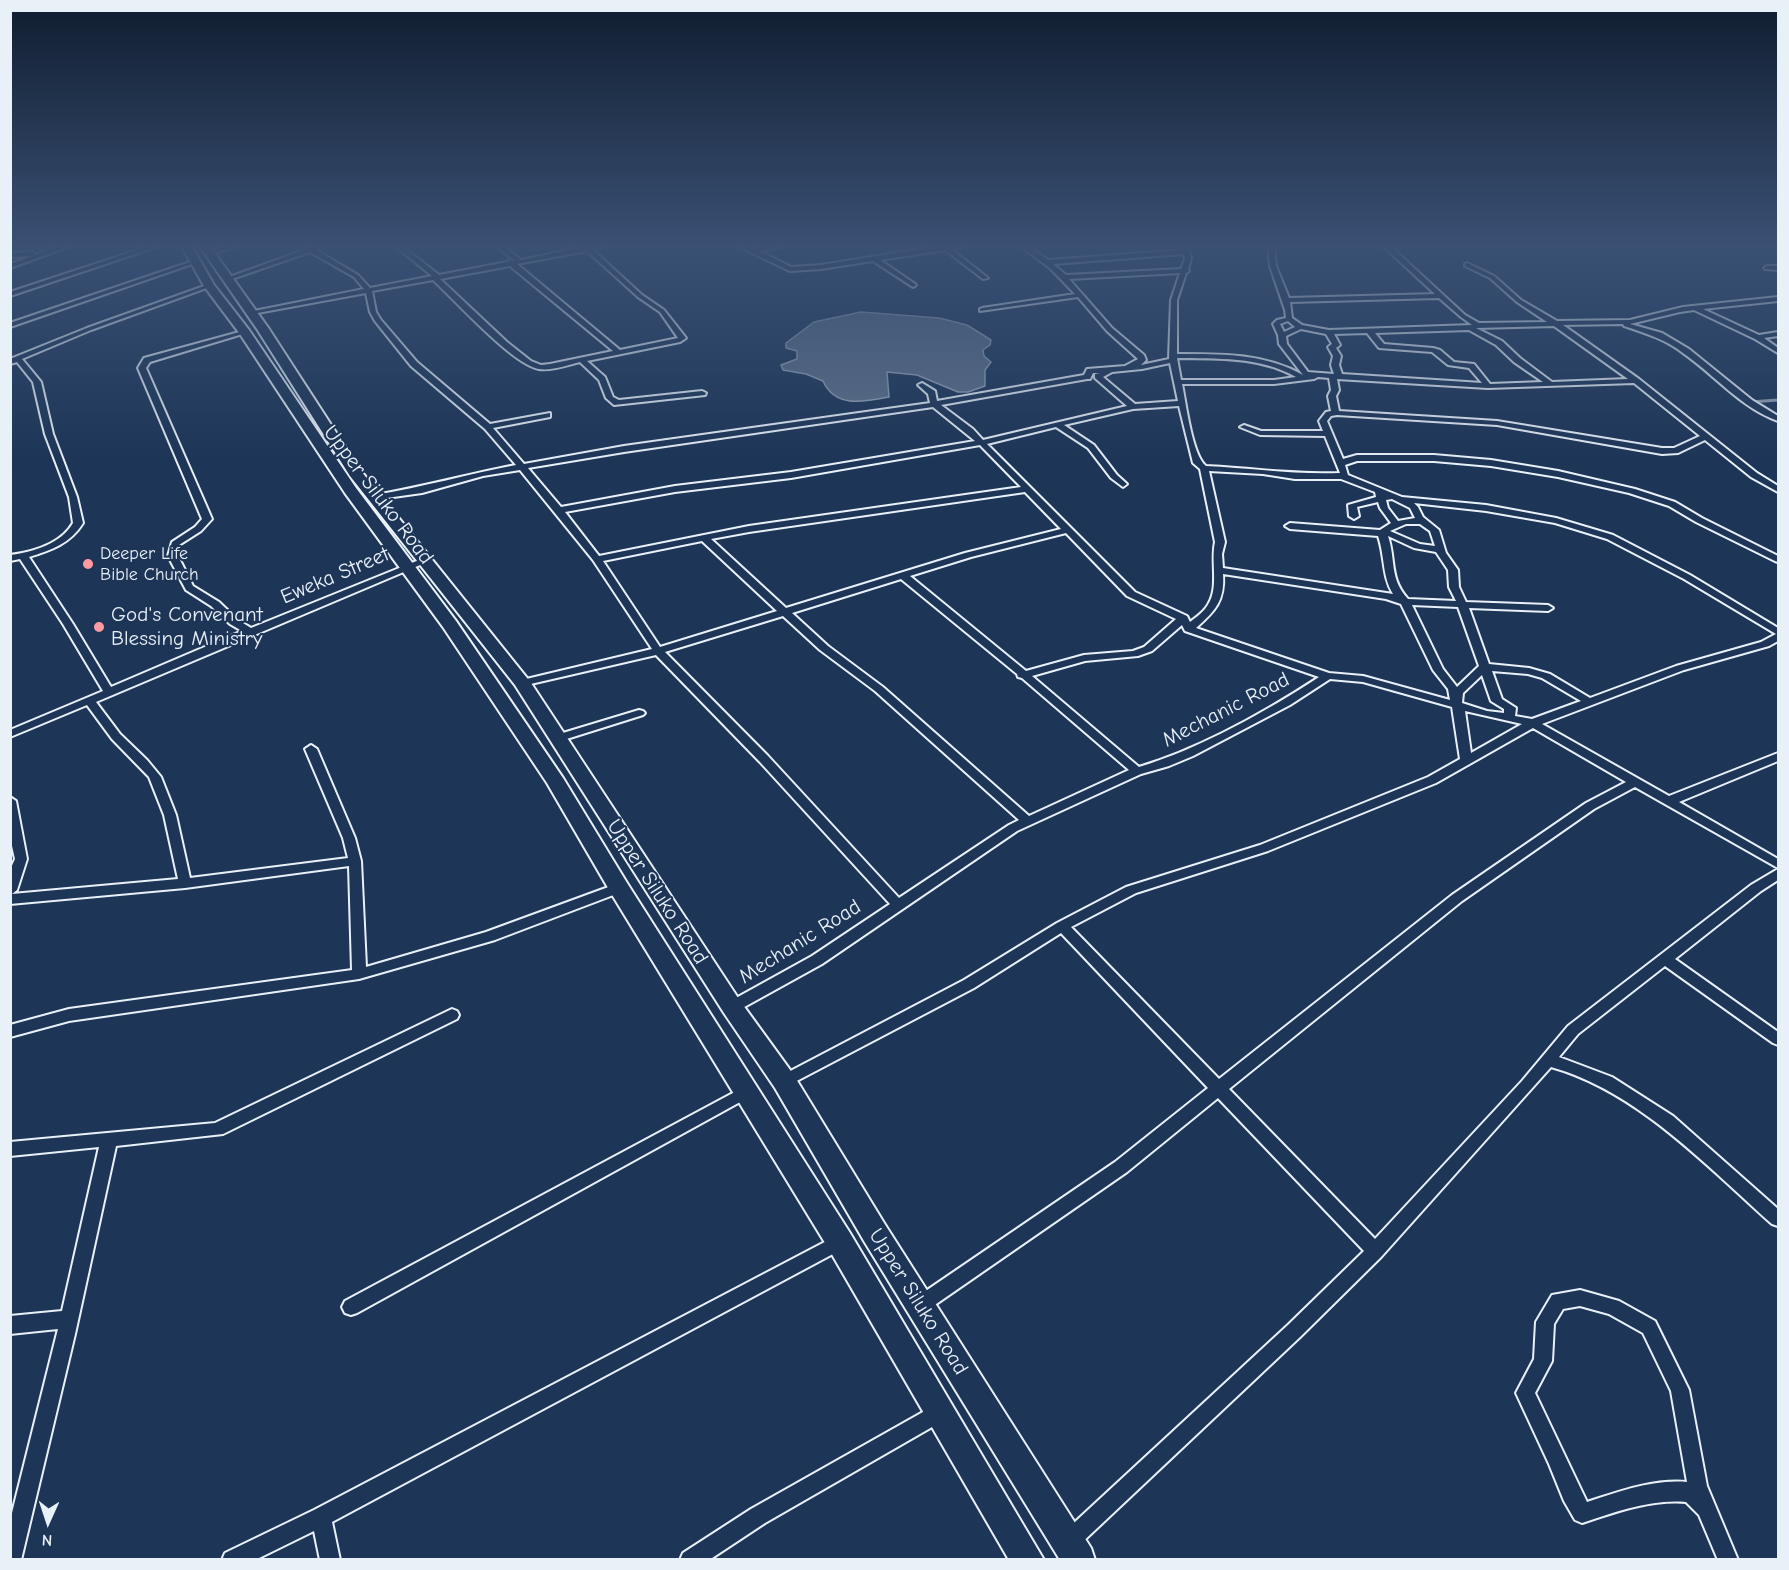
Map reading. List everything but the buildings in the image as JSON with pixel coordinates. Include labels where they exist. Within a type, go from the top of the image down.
[{"type":"main road","name":"Upper Siluko Road","points":[[245,318],[375,498],[418,563],[840,1242],[1028,1560]]},
{"type":"main road","name":"Upper Siluko Road","points":[[248,322],[350,490],[418,563],[522,683],[732,1007],[784,1081],[920,1305],[1074,1550]]},
{"type":"street","points":[[10,325],[27,318]]},
{"type":"street","points":[[10,558],[23,556],[60,543],[69,536],[78,523],[73,496],[49,434],[37,382],[15,361],[118,318]]},
{"type":"street","points":[[251,632],[234,622],[215,604],[189,588],[173,556],[176,544],[198,529],[207,519],[142,368],[147,360],[263,318]]},
{"type":"street","points":[[376,318],[414,364],[488,427],[559,510],[597,559],[658,651],[764,759],[897,904]]},
{"type":"street","points":[[478,318],[504,344],[528,363],[540,367],[674,342],[682,338],[667,318]]},
{"type":"street","points":[[578,318],[618,352]]},
{"type":"street","points":[[1101,318],[1125,346],[1142,360],[1136,365],[1112,369],[1098,376],[1133,407]]},
{"type":"street","points":[[1174,318],[1173,358],[1181,400],[1197,463],[1204,468],[1263,471],[1295,476],[1342,476],[1379,495],[1486,508],[1556,521],[1610,537],[1687,577],[1777,638]]},
{"type":"street","points":[[1465,318],[1552,386]]},
{"type":"street","points":[[1546,318],[1636,381],[1754,476],[1779,489]]},
{"type":"street","points":[[1636,381],[1552,386],[1488,386],[1306,374],[1283,344],[1282,335],[1276,324],[1289,319],[1300,327],[1329,332],[1552,322],[1639,321],[1643,318]]},
{"type":"street","points":[[1717,318],[1758,337],[1779,351]]},
{"type":"street","points":[[1612,321],[1659,335],[1702,362],[1749,402],[1779,419]]},
{"type":"street","points":[[1282,335],[1300,327]]},
{"type":"street","points":[[1363,330],[1371,332],[1382,346],[1438,352],[1446,361],[1454,365],[1473,368],[1488,386]]},
{"type":"street","points":[[1329,332],[1336,345],[1332,347],[1337,356],[1335,390],[1332,396],[1335,413]]},
{"type":"street","points":[[1758,337],[1779,334]]},
{"type":"street","points":[[375,498],[522,466],[934,404],[1087,377],[1090,371],[1142,367],[1173,358],[1257,360],[1289,368],[1304,378]]},
{"type":"street","points":[[581,359],[602,380],[610,398],[617,403],[702,393]]},
{"type":"street","points":[[1524,386],[1535,381],[1530,369]]},
{"type":"street","points":[[1178,382],[1256,382],[1319,376]]},
{"type":"street","points":[[922,385],[932,393],[934,404],[948,417],[963,425],[1131,594],[1183,618],[1189,629],[1328,676],[1363,679],[1504,718],[1533,723],[1779,864]]},
{"type":"street","points":[[559,510],[675,489],[802,473],[979,442],[1133,407],[1181,400]]},
{"type":"street","points":[[1342,476],[1344,474],[1341,465],[1323,421],[1329,414],[1335,413],[1497,423],[1662,452],[1675,451],[1707,436]]},
{"type":"street","points":[[488,427],[547,415]]},
{"type":"street","points":[[1058,425],[1093,447],[1105,462],[1111,477],[1123,484]]},
{"type":"street","points":[[1244,428],[1260,433],[1328,434]]},
{"type":"street","points":[[1341,465],[1343,462],[1357,458],[1434,458],[1491,463],[1558,474],[1632,491],[1672,504],[1699,520],[1779,559]]},
{"type":"street","points":[[1189,629],[1211,609],[1219,588],[1217,570],[1220,542],[1204,468]]},
{"type":"street","points":[[597,559],[704,538],[1027,489]]},
{"type":"street","points":[[1353,516],[1352,505],[1379,495]]},
{"type":"street","points":[[1379,495],[1396,524]]},
{"type":"street","points":[[1397,498],[1414,507],[1416,513],[1434,530],[1440,550],[1453,570],[1454,587],[1462,603],[1497,701],[1510,708],[1510,715],[1504,718]]},
{"type":"street","points":[[1382,533],[1396,524],[1423,521]]},
{"type":"street","points":[[1290,526],[1382,533],[1400,536],[1417,546],[1440,550]]},
{"type":"street","points":[[522,683],[658,651],[968,555],[1068,530]]},
{"type":"street","points":[[1382,533],[1390,582],[1396,594],[1405,602],[1438,670],[1452,689],[1465,744],[1466,760]]},
{"type":"street","points":[[704,538],[824,648],[879,689],[1027,821]]},
{"type":"street","points":[[23,556],[110,692]]},
{"type":"street","name":"Eweka Street","points":[[10,734],[418,563]]},
{"type":"street","points":[[1217,570],[1388,596],[1405,602],[1548,608]]},
{"type":"street","points":[[902,575],[958,618],[1137,771]]},
{"type":"street","points":[[1022,675],[1084,657],[1141,652],[1148,649],[1183,618]]},
{"type":"street","points":[[784,1081],[969,984],[1062,926],[1131,890],[1264,848],[1432,780],[1533,723],[1588,701],[1680,668],[1777,638]]},
{"type":"street","points":[[1456,703],[1458,692],[1485,667],[1529,671],[1546,676],[1588,701]]},
{"type":"street","name":"Mechanic Road","points":[[732,1007],[817,960],[1013,828],[1137,771],[1189,753],[1286,703],[1328,676]]},
{"type":"street","points":[[89,700],[119,740],[138,756],[154,775],[164,797],[185,883]]},
{"type":"street","points":[[557,738],[639,713]]},
{"type":"street","points":[[311,749],[345,828],[355,861],[359,974]]},
{"type":"street","points":[[1669,801],[1779,757]]},
{"type":"street","points":[[920,1305],[1121,1167],[1219,1091],[1457,898],[1590,806],[1636,781]]},
{"type":"street","points":[[10,801],[21,859],[10,890]]},
{"type":"street","points":[[10,899],[185,883],[355,861]]},
{"type":"street","points":[[1074,1550],[1251,1371],[1375,1251],[1527,1085],[1573,1030],[1756,888],[1779,874]]},
{"type":"street","points":[[10,1031],[69,1015],[359,974],[490,936],[619,888]]},
{"type":"street","points":[[1062,926],[1375,1251]]},
{"type":"street","points":[[1665,959],[1779,1039]]},
{"type":"street","points":[[10,1149],[218,1128],[452,1015]]},
{"type":"street","points":[[1547,1060],[1598,1077],[1624,1091],[1647,1110],[1667,1121],[1779,1219]]},
{"type":"street","points":[[351,1307],[747,1092]]},
{"type":"street","points":[[11,1560],[109,1140]]},
{"type":"street","points":[[232,1560],[321,1517],[840,1242]]},
{"type":"street","points":[[1707,1509],[1696,1497],[1685,1492],[1627,1499],[1582,1513],[1570,1494],[1557,1459],[1525,1393],[1543,1361],[1545,1322],[1558,1301],[1580,1298],[1613,1307],[1649,1327],[1680,1390],[1697,1485],[1707,1509],[1728,1560]]},
{"type":"street","points":[[10,1325],[68,1319]]},
{"type":"street","points":[[690,1560],[758,1516],[940,1411]]},
{"type":"street","points":[[321,1517],[330,1560]]},
{"type":"water","points":[[832,318],[940,318],[967,325],[991,340],[990,345],[983,350],[984,356],[991,362],[985,370],[985,386],[968,392],[958,392],[917,375],[887,372],[889,397],[860,401],[842,399],[828,390],[823,381],[806,374],[783,370],[781,365],[797,359],[797,351],[786,348],[786,343],[814,322]]},
{"type":"waterway","points":[[1750,402],[1778,400]]},
{"type":"place","name":"Deeper Life Bible Church","points":[[88,564]]},
{"type":"place","name":"God's Convenant Blessing Ministry","points":[[99,627]]}]
